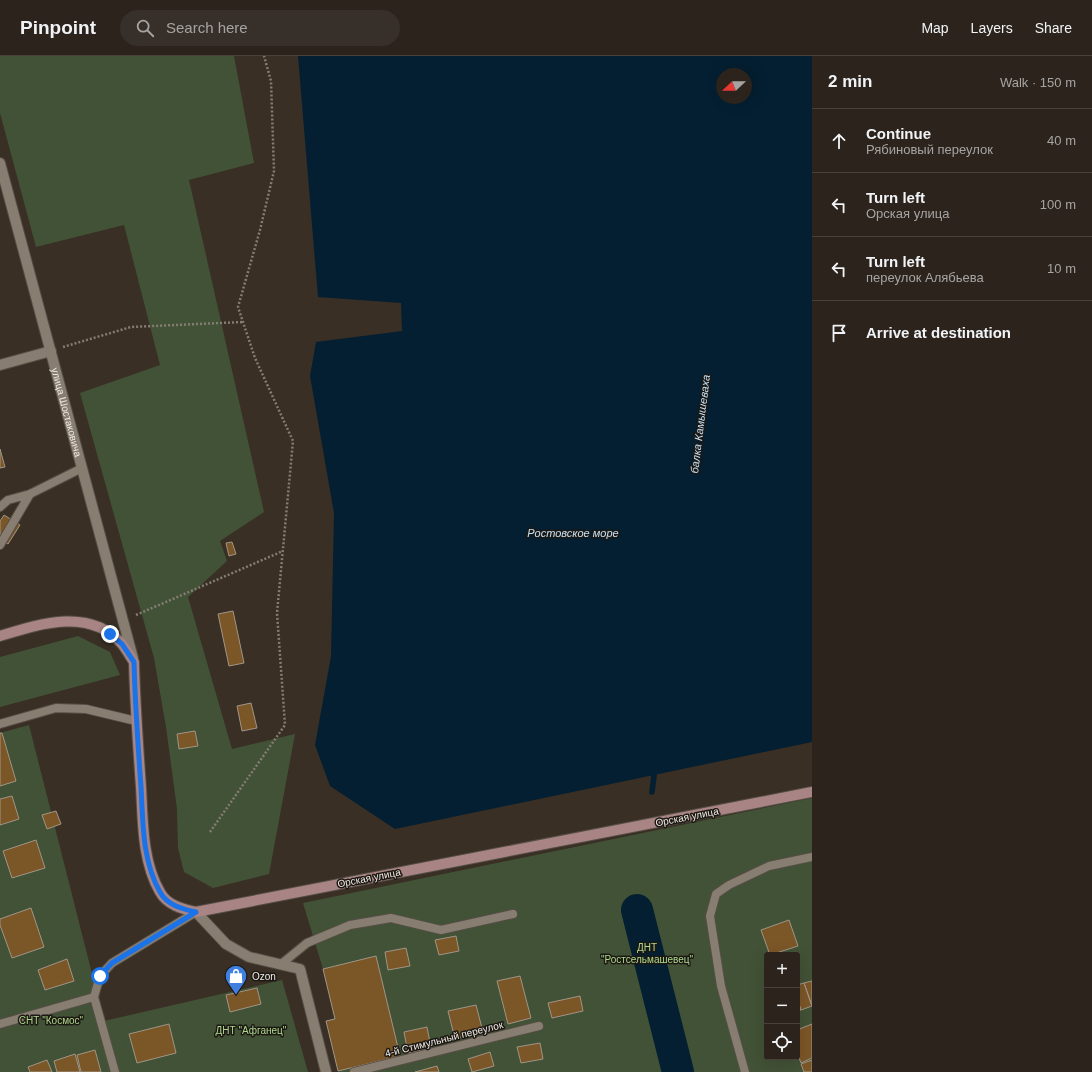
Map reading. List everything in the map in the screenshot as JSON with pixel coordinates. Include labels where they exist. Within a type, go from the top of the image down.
[{"type":"main road","points":[[0,636],[40,624],[63,621],[80,622],[97,626],[110,634],[122,644],[134,662]]},
{"type":"main road","name":"Орская улица","points":[[134,662],[136,721],[144,834],[153,877],[160,893],[169,902],[196,912],[812,792]]},
{"type":"street","name":"улица Шостаковича","points":[[0,162],[134,662]]},
{"type":"street","points":[[0,365],[51,351]]},
{"type":"street","points":[[196,912],[226,944],[249,957],[300,969],[326,1072]]},
{"type":"lane","points":[[0,507],[8,500],[30,494],[82,468]]},
{"type":"lane","points":[[0,545],[30,494]]},
{"type":"lane","points":[[0,724],[56,708],[86,709],[136,721]]},
{"type":"lane","points":[[745,1072],[721,986],[710,916],[716,894],[729,885],[769,866],[812,858]]},
{"type":"lane","points":[[115,1072],[94,997],[100,976],[112,963],[196,912]]},
{"type":"lane","points":[[280,965],[307,943],[350,926],[391,918],[441,930],[513,914]]},
{"type":"lane","points":[[0,1024],[94,997]]},
{"type":"lane","name":"4-й Стимульный переулок","points":[[354,1072],[539,1026]]},
{"type":"path","points":[[210,832],[285,725],[277,614],[293,441],[255,358],[238,306],[260,230],[274,171],[271,80],[264,56]]},
{"type":"path","points":[[51,351],[132,327],[243,322]]},
{"type":"path","points":[[122,620],[283,551]]},
{"type":"green space","points":[[0,56],[234,56],[254,163],[189,180],[264,512],[220,541],[227,561],[188,597],[232,749],[295,734],[269,874],[213,888],[184,872],[178,848],[177,809],[166,727],[154,658],[80,393],[160,365],[124,225],[36,247],[0,113]]},
{"type":"green space","points":[[78,636],[110,652],[120,675],[0,707],[0,657]]},
{"type":"green space","name":"СНТ \"Космос\"","points":[[29,725],[104,1021],[282,980],[308,1072],[0,1072],[0,733]]},
{"type":"green space","name":"ДНТ \"Ростсельмашевец\"","points":[[812,798],[812,1072],[339,1072],[326,1021],[335,1018],[323,969],[303,903]]},
{"type":"water","name":"Ростовское море","points":[[298,56],[812,56],[812,742],[395,829],[330,786],[315,745],[331,656],[334,513],[310,376],[316,342],[402,331],[401,303],[318,297]]},
{"type":"building","points":[[0,449],[5,467],[0,468]]},
{"type":"building","points":[[4,515],[20,525],[8,544],[0,539],[0,521]]},
{"type":"building","points":[[232,542],[236,554],[229,556],[226,543]]},
{"type":"building","points":[[233,611],[244,663],[229,666],[218,614]]},
{"type":"building","points":[[251,703],[257,728],[242,731],[237,706]]},
{"type":"building","points":[[195,731],[198,746],[179,749],[177,734]]},
{"type":"building","points":[[0,733],[2,733],[16,781],[0,786]]},
{"type":"building","points":[[12,796],[19,819],[0,825],[0,799]]},
{"type":"building","points":[[56,811],[61,824],[47,829],[42,815]]},
{"type":"building","points":[[36,840],[45,868],[12,878],[3,851]]},
{"type":"building","points":[[31,908],[44,947],[12,958],[0,925],[0,919]]},
{"type":"building","points":[[789,920],[798,946],[779,952],[769,952],[761,930]]},
{"type":"building","points":[[456,936],[459,951],[439,955],[435,940]]},
{"type":"building","points":[[406,948],[410,966],[388,970],[385,952]]},
{"type":"building","points":[[376,956],[400,1056],[338,1071],[326,1021],[335,1019],[323,969]]},
{"type":"building","points":[[67,959],[74,981],[45,990],[38,970]]},
{"type":"building","points":[[520,976],[531,1018],[508,1024],[497,981]]},
{"type":"building","points":[[812,981],[812,1006],[804,983]]},
{"type":"building","points":[[804,983],[812,1006],[801,1010],[800,1007],[800,984]]},
{"type":"building","points":[[257,988],[261,1004],[230,1012],[226,995]]},
{"type":"building","points":[[580,996],[583,1011],[552,1018],[548,1003]]},
{"type":"building","points":[[476,1005],[483,1032],[455,1039],[448,1011]]},
{"type":"building","points":[[169,1024],[176,1053],[137,1063],[129,1034]]},
{"type":"building","points":[[812,1024],[812,1058],[801,1063],[800,1060],[800,1029]]},
{"type":"building","points":[[427,1027],[431,1048],[408,1053],[404,1032]]},
{"type":"building","points":[[540,1043],[543,1059],[521,1063],[517,1047]]},
{"type":"building","points":[[95,1050],[101,1072],[81,1072],[77,1055]]},
{"type":"building","points":[[490,1052],[494,1066],[472,1072],[468,1059]]},
{"type":"building","points":[[75,1054],[80,1072],[57,1072],[54,1061]]},
{"type":"building","points":[[47,1060],[52,1072],[30,1072],[28,1067]]},
{"type":"building","points":[[812,1060],[812,1072],[804,1072],[801,1064]]},
{"type":"building","points":[[437,1066],[439,1072],[415,1072]]},
{"type":"waterway","name":"балка Камышеваха","points":[[652,792],[655,768]]},
{"type":"waterway","name":"балка Камышеваха","points":[[637,910],[678,1072]]},
{"type":"place","name":"Ozon","points":[[236,996]]},
{"type":"route","points":[[100,976],[112,963],[196,912],[169,902],[160,893],[153,877],[148,859],[144,834],[136,721],[134,662],[122,644],[110,634]]},
{"type":"park label","name":"ДНТ \"Афганец\"","points":[[251,1030]]}]
